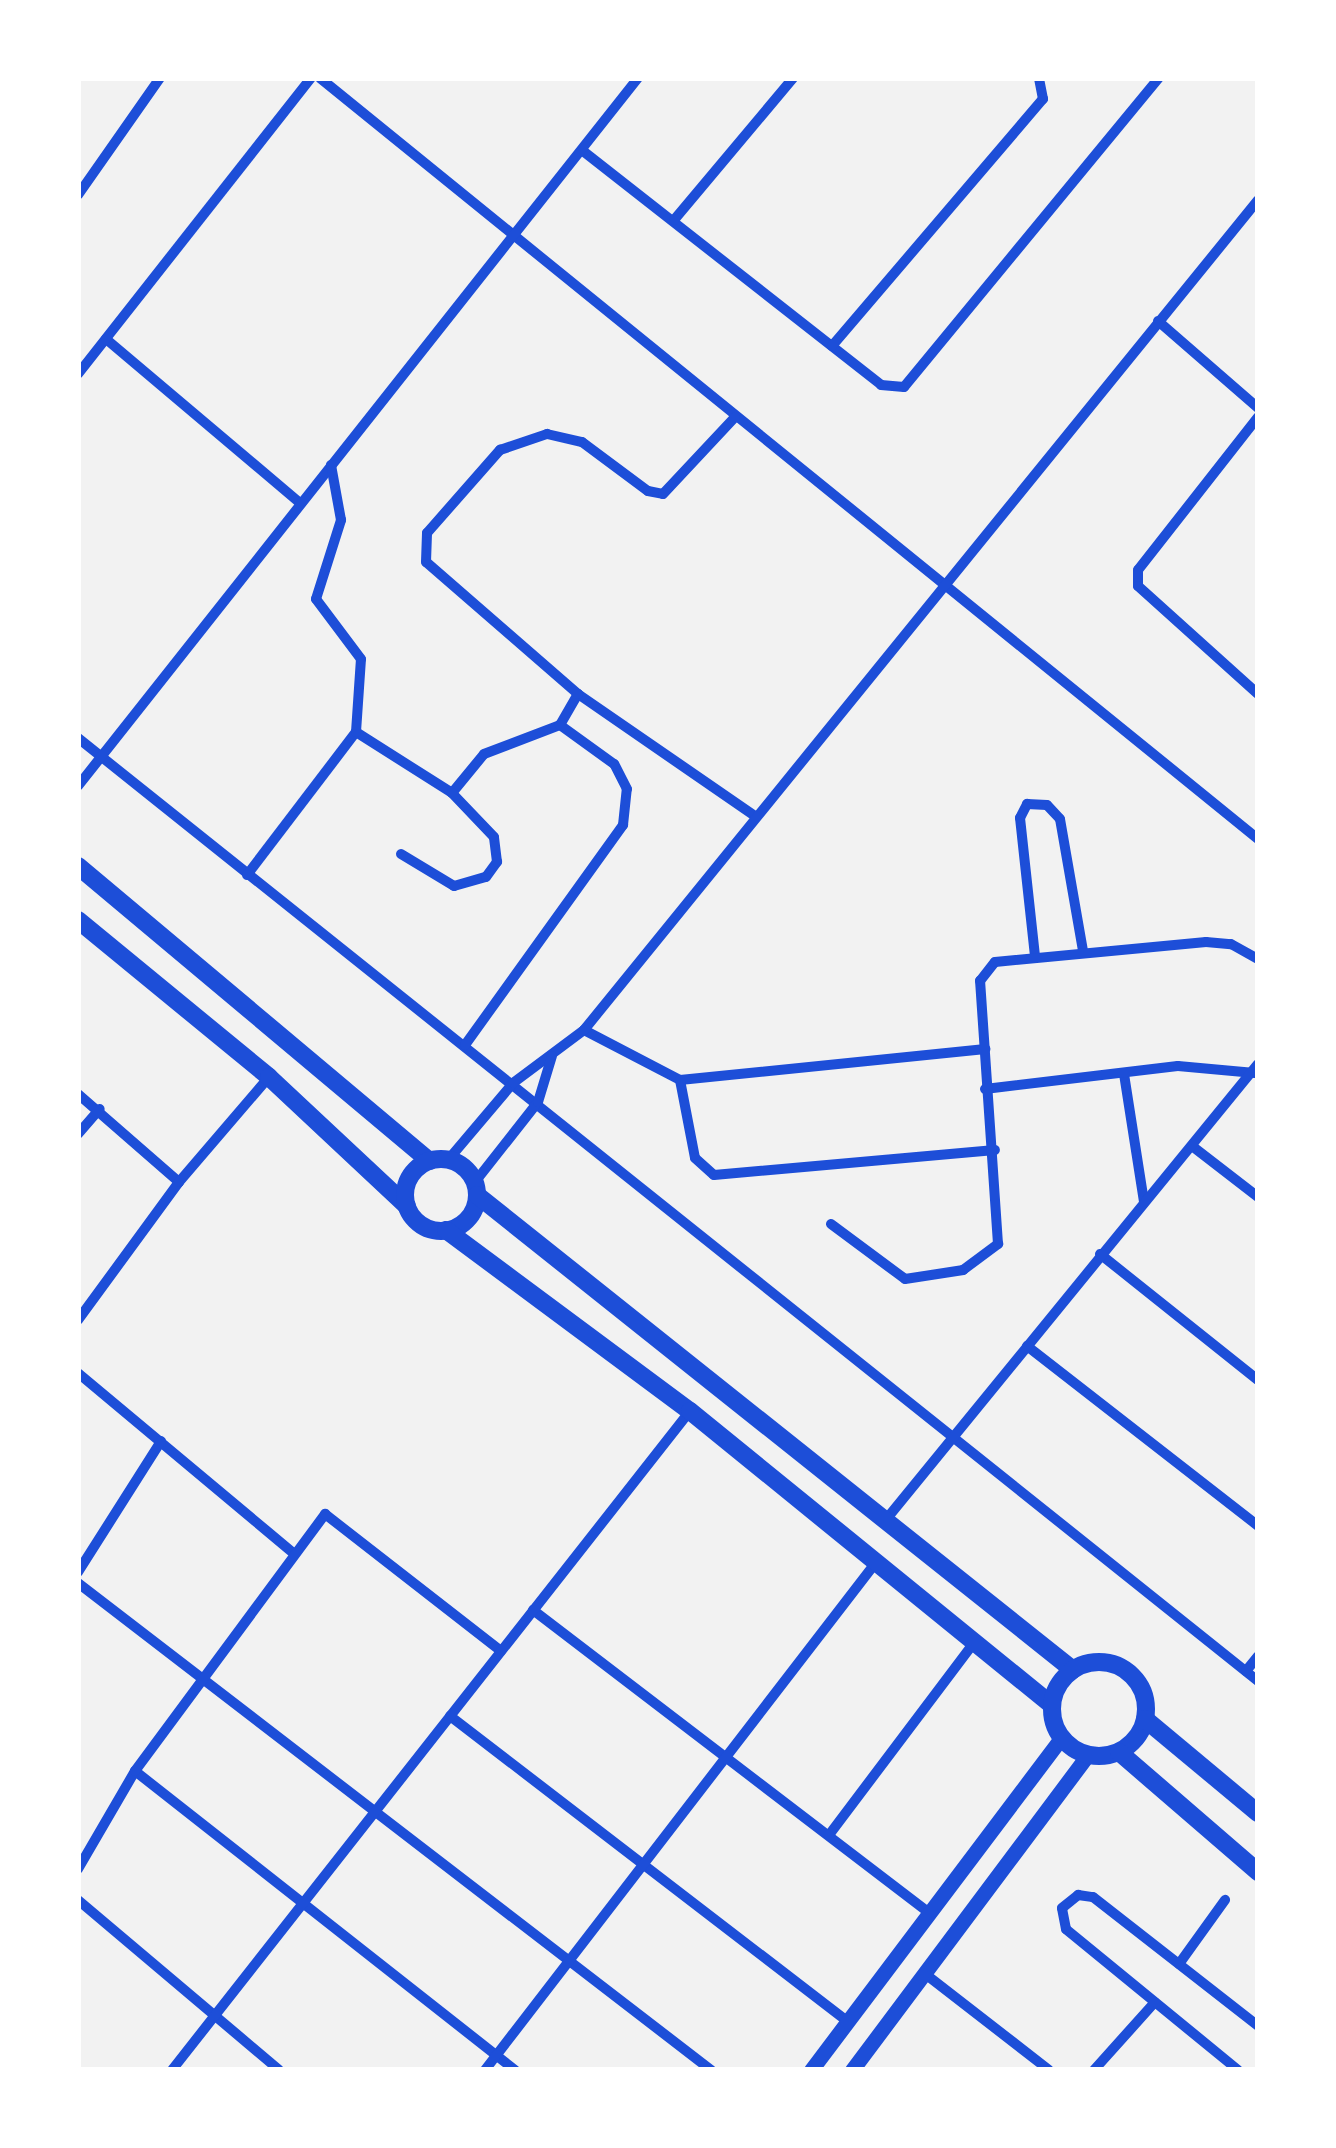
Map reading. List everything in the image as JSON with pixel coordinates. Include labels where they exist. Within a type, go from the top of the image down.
[{"type":"main road","points":[[78,866],[884,1522],[1073,1670]]},
{"type":"main road","points":[[81,929],[269,1077],[426,1228],[446,1230],[465,1222],[476,1188]]},
{"type":"main road","points":[[407,1206],[407,1184],[438,1160]]},
{"type":"main road","points":[[446,1230],[690,1411],[975,1640],[1051,1704],[1061,1738],[1088,1755],[1119,1752],[1145,1719]]},
{"type":"main road","points":[[1051,1704],[1073,1670],[1103,1662],[1132,1675],[1145,1719],[1258,1813]]},
{"type":"main road","points":[[811,2070],[926,1910],[1061,1738]]},
{"type":"main road","points":[[1119,1752],[1258,1872]]},
{"type":"main road","points":[[852,2070],[1088,1755]]},
{"type":"street","points":[[78,195],[160,78]]},
{"type":"street","points":[[78,374],[311,78]]},
{"type":"street","points":[[320,78],[509,238],[1258,839]]},
{"type":"street","points":[[78,786],[638,78]]},
{"type":"street","points":[[674,220],[793,78]]},
{"type":"street","points":[[832,346],[1043,99],[1040,78]]},
{"type":"street","points":[[583,151],[881,385],[914,385],[1159,78]]},
{"type":"street","points":[[438,1160],[513,1083],[584,1030],[1258,200]]},
{"type":"street","points":[[1158,321],[1258,412],[1138,570],[1138,586],[1258,694]]},
{"type":"street","points":[[106,339],[300,503]]},
{"type":"street","points":[[735,417],[663,494],[648,491],[582,442],[547,434],[516,439],[427,533],[426,562],[578,694],[756,817]]},
{"type":"street","points":[[247,875],[356,732],[361,658],[316,599],[341,520],[332,465]]},
{"type":"street","points":[[452,793],[484,754],[560,725],[578,694]]},
{"type":"street","points":[[465,1045],[623,825],[627,789],[614,764],[560,725]]},
{"type":"street","points":[[356,732],[452,793],[494,837],[496,862],[486,877],[454,886],[401,854]]},
{"type":"street","points":[[78,738],[957,1435],[1258,1681]]},
{"type":"street","points":[[1035,956],[1020,818],[1027,804],[1048,805],[1060,819],[1083,951]]},
{"type":"street","points":[[831,1224],[905,1279],[963,1270],[990,1256],[1002,1230],[986,1089],[986,969],[1035,956],[1206,942],[1231,944],[1258,959]]},
{"type":"street","points":[[584,1030],[680,1080],[985,1049]]},
{"type":"street","points":[[476,1188],[538,1102],[552,1056]]},
{"type":"street","points":[[986,1089],[1178,1066],[1256,1070]]},
{"type":"street","points":[[884,1522],[1256,1070]]},
{"type":"street","points":[[1124,1073],[1144,1202]]},
{"type":"street","points":[[78,1320],[178,1182],[269,1077]]},
{"type":"street","points":[[680,1080],[695,1158],[714,1175],[995,1150]]},
{"type":"street","points":[[78,1094],[178,1182]]},
{"type":"street","points":[[78,1134],[100,1109]]},
{"type":"street","points":[[1192,1146],[1258,1197]]},
{"type":"street","points":[[1100,1254],[1258,1380]]},
{"type":"street","points":[[1027,1346],[1258,1526]]},
{"type":"street","points":[[78,1373],[291,1551]]},
{"type":"street","points":[[172,2070],[690,1411]]},
{"type":"street","points":[[78,1572],[160,1441]]},
{"type":"street","points":[[78,1869],[135,1772],[318,1518],[334,1515],[501,1651]]},
{"type":"street","points":[[485,2070],[877,1561]]},
{"type":"street","points":[[78,1583],[566,1965],[711,2070]]},
{"type":"street","points":[[533,1610],[926,1910]]},
{"type":"street","points":[[830,1835],[975,1640]]},
{"type":"street","points":[[1246,1671],[1258,1656]]},
{"type":"street","points":[[450,1716],[847,2021]]},
{"type":"street","points":[[135,1772],[515,2070]]},
{"type":"street","points":[[1238,2070],[1066,1929],[1062,1908],[1078,1895],[1093,1897],[1258,2026]]},
{"type":"street","points":[[78,1900],[279,2070]]},
{"type":"street","points":[[1179,1964],[1225,1900]]},
{"type":"street","points":[[924,1973],[1049,2070]]},
{"type":"street","points":[[1094,2070],[1155,2002]]}]
